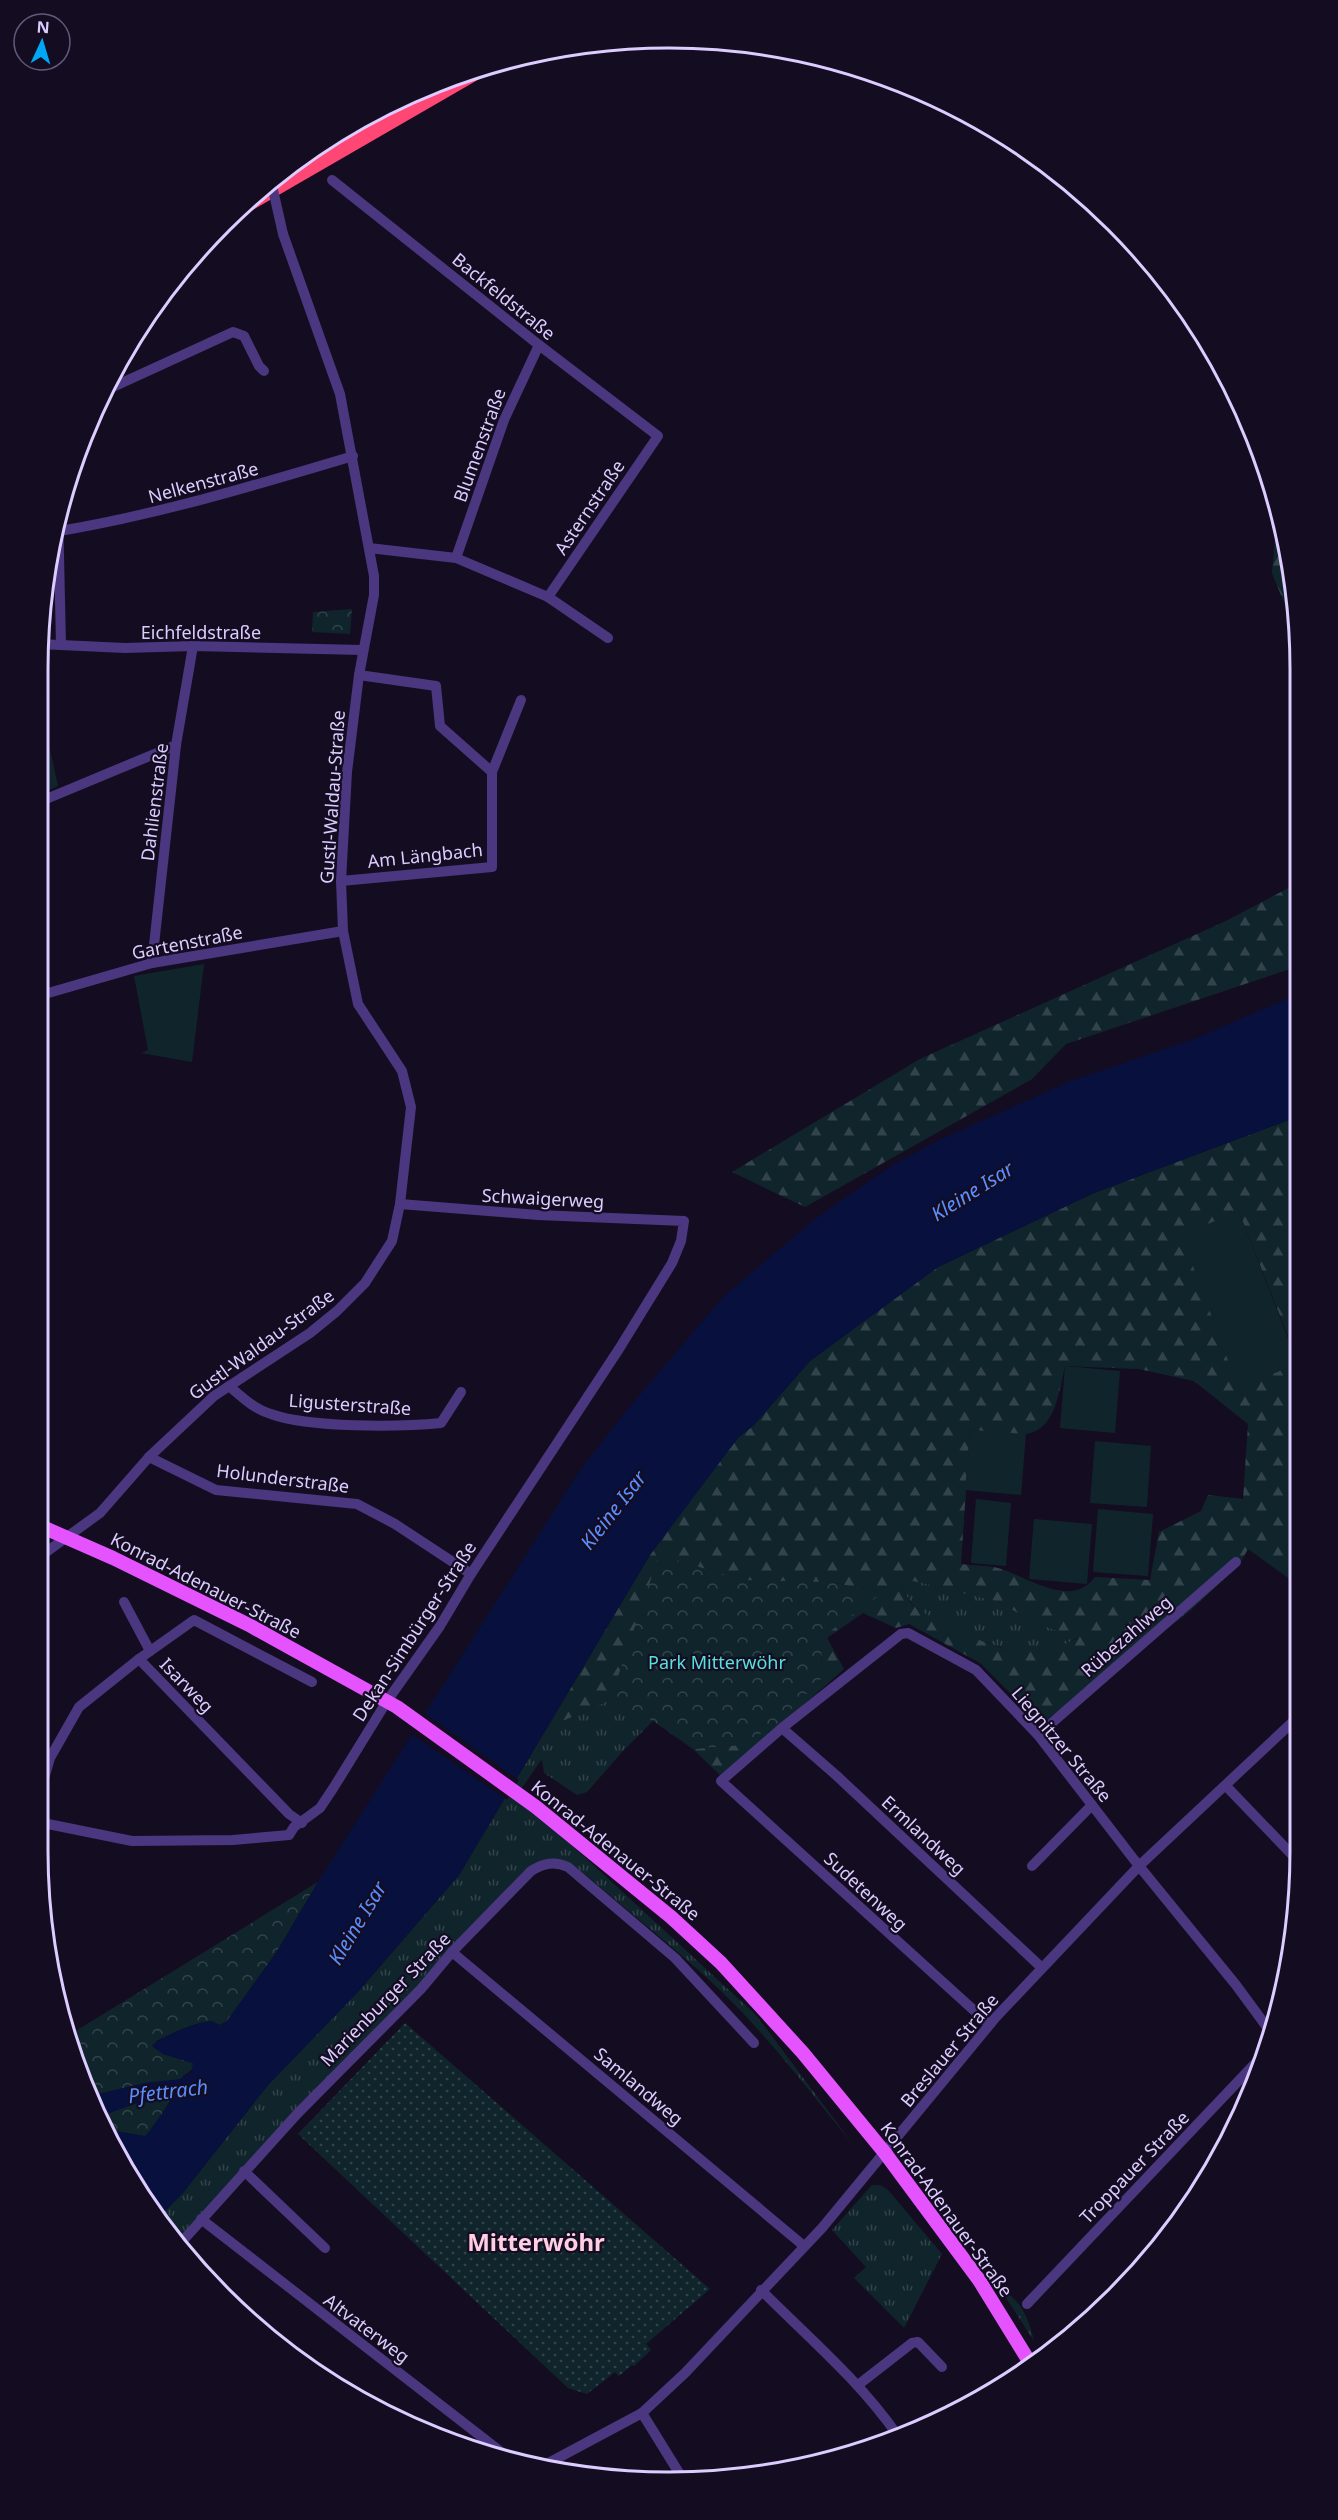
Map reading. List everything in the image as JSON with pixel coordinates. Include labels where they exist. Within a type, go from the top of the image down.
[{"type":"highway","points":[[281,184],[444,90]]},
{"type":"main road","name":"Konrad-Adenauer-Straße","points":[[48,1529],[249,1625],[392,1704],[536,1807],[662,1909],[721,1963],[803,2053],[885,2153],[979,2280],[1027,2358]]},
{"type":"street","name":"Backfeldstraße","points":[[332,180],[539,345],[658,436]]},
{"type":"street","name":"Gustl-Waldau-Straße","points":[[48,1551],[100,1513],[149,1457],[182,1424],[229,1386],[310,1333],[349,1300],[365,1282],[392,1241],[400,1204],[411,1107],[402,1071],[358,1004],[343,931],[341,881],[347,772],[359,675],[374,596],[369,548],[353,456],[330,360],[283,234],[273,191]]},
{"type":"street","points":[[117,385],[232,332],[244,336],[259,366],[264,371]]},
{"type":"street","name":"Blumenstraße","points":[[456,558],[508,411],[539,345]]},
{"type":"street","name":"Asternstraße","points":[[548,597],[658,436]]},
{"type":"street","name":"Nelkenstraße","points":[[64,530],[128,520],[198,503],[353,456]]},
{"type":"street","points":[[60,547],[61,645]]},
{"type":"street","points":[[369,548],[456,558],[548,597],[608,638]]},
{"type":"street","name":"Eichfeldstraße","points":[[49,644],[125,648],[193,646],[363,650]]},
{"type":"street","name":"Dahlienstraße","points":[[152,963],[176,745],[193,646]]},
{"type":"street","points":[[359,675],[436,686],[440,726],[492,772]]},
{"type":"street","name":"Am Längbach","points":[[341,881],[492,867],[492,772],[521,700]]},
{"type":"street","points":[[48,798],[176,745]]},
{"type":"street","name":"Gartenstraße","points":[[48,993],[152,963],[343,931]]},
{"type":"street","name":"Schwaigerweg","points":[[400,1204],[538,1215],[684,1221]]},
{"type":"street","name":"Dekan-Simbürger-Straße","points":[[48,1824],[132,1840],[187,1841],[289,1834],[294,1827],[320,1808],[392,1704],[471,1575],[620,1349],[672,1263],[681,1241],[684,1221]]},
{"type":"street","name":"Ligusterstraße","points":[[229,1386],[255,1408],[272,1415],[327,1422],[414,1426],[441,1423],[461,1392]]},
{"type":"street","name":"Holunderstraße","points":[[149,1457],[216,1490],[357,1504],[395,1524],[471,1575]]},
{"type":"street","name":"Rübezahlweg","points":[[1038,1735],[1236,1562]]},
{"type":"street","points":[[124,1602],[150,1651]]},
{"type":"street","name":"Isarweg","points":[[302,1823],[289,1814],[139,1659],[194,1620],[312,1682]]},
{"type":"street","name":"Liegnitzer Straße","points":[[721,1781],[782,1728],[884,1646],[908,1633],[976,1670],[1038,1735],[1138,1866],[1236,1985],[1265,2025]]},
{"type":"street","points":[[48,1761],[80,1707],[139,1659]]},
{"type":"street","name":"Breslauer Straße","points":[[552,2461],[642,2413],[685,2373],[804,2246],[885,2153],[989,2024],[1138,1866],[1290,1725]]},
{"type":"street","name":"Ermlandweg","points":[[782,1728],[837,1776],[1042,1968]]},
{"type":"street","name":"Sudetenweg","points":[[721,1781],[989,2024]]},
{"type":"street","points":[[1226,1786],[1290,1853]]},
{"type":"street","points":[[1032,1866],[1092,1805]]},
{"type":"street","name":"Marienburger Straße","points":[[184,2239],[244,2171],[421,1989],[452,1952],[531,1871],[543,1864],[557,1863],[568,1867],[675,1958],[754,2043]]},
{"type":"street","name":"Samlandweg","points":[[452,1952],[804,2246]]},
{"type":"street","name":"Troppauer Straße","points":[[1027,2304],[1251,2068]]},
{"type":"street","points":[[244,2171],[325,2248]]},
{"type":"street","name":"Altvaterweg","points":[[201,2219],[494,2447]]},
{"type":"street","points":[[761,2290],[858,2385],[893,2430]]},
{"type":"street","points":[[858,2385],[912,2343],[918,2342],[925,2346],[942,2367]]},
{"type":"street","points":[[642,2413],[678,2472]]},
{"type":"green space","points":[[1275,536],[1287,610],[1272,573]]},
{"type":"green space","points":[[352,609],[350,634],[312,632],[313,612]]},
{"type":"green space","points":[[48,741],[58,786],[48,790]]},
{"type":"green space","points":[[1290,887],[1290,969],[1066,1044],[1032,1079],[805,1207],[732,1172],[920,1059],[1228,920]]},
{"type":"green space","points":[[204,964],[192,1062],[141,1053],[148,1050],[134,976]]},
{"type":"green space","points":[[1290,1120],[1290,1341],[1239,1212],[1238,1386],[1290,1367],[1290,1579],[1248,1549],[1239,1565],[1190,1611],[1041,1724],[980,1663],[909,1624],[896,1628],[863,1613],[827,1638],[844,1669],[722,1777],[693,1749],[738,1745],[821,1679],[822,1637],[880,1594],[833,1582],[673,1601],[610,1700],[547,1728],[650,1555],[738,1438],[754,1425],[810,1361],[938,1267],[1094,1193]],"holes":[[[1065,1366],[1139,1369],[1194,1381],[1248,1424],[1243,1499],[1208,1495],[1201,1511],[1159,1532],[1150,1580],[1095,1577],[1085,1586],[1074,1591],[1062,1591],[1048,1588],[998,1568],[961,1564],[970,1430],[1012,1435],[1036,1431],[1050,1417],[1058,1397]],[[897,1577],[999,1602],[1035,1623],[1078,1638],[1043,1650],[1011,1650],[995,1646],[963,1633],[917,1609],[908,1599]]]},
{"type":"green space","points":[[1239,1212],[1290,1343],[1290,1367],[1238,1387],[1181,1234]]},
{"type":"green space","points":[[1065,1366],[1120,1371],[1115,1433],[1060,1428]]},
{"type":"green space","points":[[970,1430],[1026,1434],[1021,1495],[965,1490]]},
{"type":"green space","points":[[1095,1441],[1151,1446],[1147,1507],[1090,1503]]},
{"type":"green space","points":[[976,1499],[1011,1503],[1006,1566],[971,1563]]},
{"type":"green space","points":[[1098,1509],[1153,1514],[1148,1576],[1093,1572]]},
{"type":"green space","points":[[1034,1519],[1092,1524],[1087,1584],[1029,1579]]},
{"type":"green space","name":"Park Mitterwöhr","points":[[659,1555],[743,1580],[833,1582],[881,1594],[822,1637],[821,1679],[774,1727],[738,1745],[693,1749],[653,1721],[610,1700]]},
{"type":"green space","points":[[897,1576],[999,1602],[1035,1623],[1078,1637],[1056,1648],[1031,1653],[1019,1652],[985,1642],[948,1627],[918,1609],[908,1598]]},
{"type":"green space","points":[[610,1700],[653,1721],[587,1792],[577,1795],[544,1773],[542,1759],[514,1799],[539,1815],[756,2015],[852,2143],[772,2046],[705,1976],[586,1875],[568,1866],[543,1864],[185,2239],[164,2212],[182,2194],[268,2085],[357,1993],[459,1875],[547,1728]]},
{"type":"green space","points":[[318,1882],[276,1953],[227,2021],[220,2025],[196,2024],[156,2041],[163,2054],[193,2063],[194,2068],[183,2076],[157,2124],[127,2155],[95,2089],[75,2031]]},
{"type":"green space","points":[[405,2023],[710,2289],[646,2344],[651,2350],[634,2366],[632,2365],[619,2376],[615,2372],[587,2394],[568,2388],[298,2134]]},
{"type":"green space","points":[[872,2185],[880,2185],[888,2190],[942,2254],[904,2328],[854,2278],[866,2267],[832,2230]]},
{"type":"green space","points":[[1001,2290],[1015,2300],[1024,2311],[1034,2341]]},
{"type":"water","points":[[1290,998],[1290,1120],[1094,1193],[938,1267],[810,1361],[754,1425],[738,1438],[650,1555],[459,1875],[357,1993],[268,2085],[182,2194],[164,2212],[131,2162],[115,2131],[146,2136],[172,2099],[134,2104],[107,2114],[97,2094],[144,2083],[180,2079],[191,2073],[193,2063],[163,2054],[152,2046],[171,2034],[198,2023],[213,2021],[220,2025],[227,2021],[276,1953],[318,1882],[580,1470],[627,1410],[723,1297],[815,1219],[891,1166],[939,1140],[1071,1081],[1194,1039]]},
{"type":"pier","points":[[423,1712],[519,1780],[507,1800],[410,1733]]},
{"type":"district","name":"Mitterwöhr","points":[[536,2241]]},
{"type":"water label","name":"Kleine Isar","points":[[972,1191]]},
{"type":"water label","name":"Kleine Isar","points":[[613,1510]]},
{"type":"water label","name":"Kleine Isar","points":[[357,1923]]},
{"type":"water label","name":"Pfettrach","points":[[168,2091]]}]
